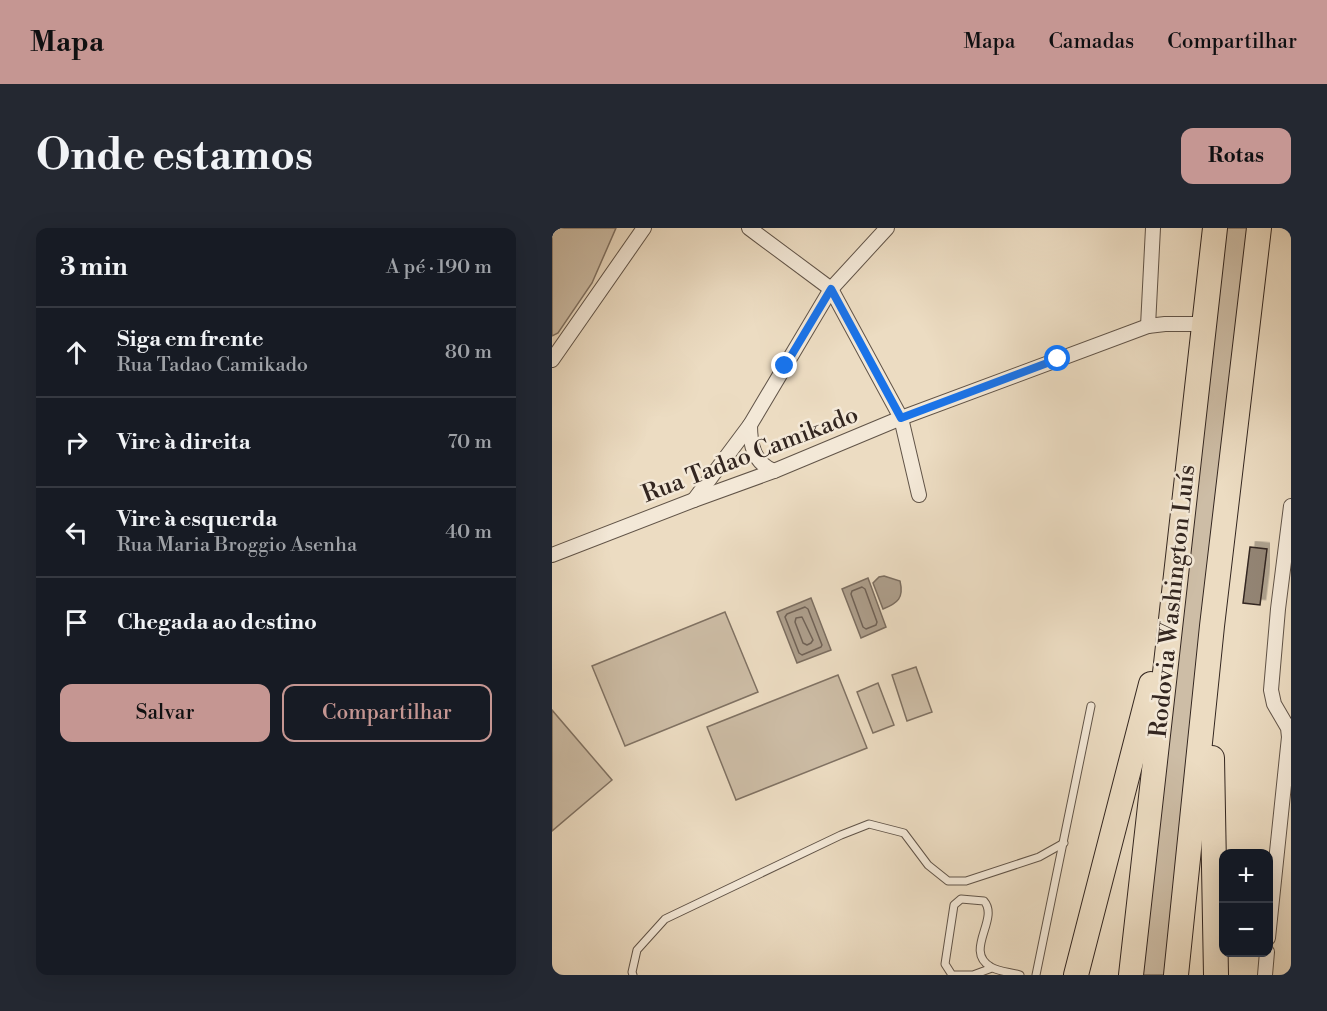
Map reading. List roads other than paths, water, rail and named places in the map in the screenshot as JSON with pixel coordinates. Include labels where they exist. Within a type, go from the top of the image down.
[{"type":"highway","name":"Rodovia Washington Luís","points":[[1131,975],[1215,228]]},
{"type":"highway","name":"Rodovia Washington Luís","points":[[1176,975],[1212,626],[1259,228]]},
{"type":"highway","points":[[1076,975],[1171,609]]},
{"type":"highway","points":[[1212,626],[1215,975]]},
{"type":"street","points":[[552,360],[644,228]]},
{"type":"street","points":[[749,228],[831,289],[901,418],[919,495]]},
{"type":"street","points":[[694,500],[750,425],[831,289],[887,228]]},
{"type":"street","points":[[1148,326],[1153,228]]},
{"type":"street","name":"Rua Tadao Camikado","points":[[552,555],[774,471],[901,418],[1148,326],[1203,324]]},
{"type":"street","points":[[750,425],[750,443],[754,452],[766,468],[774,471]]},
{"type":"street","points":[[1272,903],[1289,737],[1288,728],[1274,704],[1271,690],[1285,610],[1291,506]]},
{"type":"street","points":[[1277,855],[1291,857]]},
{"type":"street","points":[[1265,975],[1267,957]]},
{"type":"lane","points":[[1036,975],[1091,706]]},
{"type":"lane","points":[[633,975],[638,950],[665,920],[841,835],[869,824],[903,833],[928,865],[948,881],[966,882],[1039,857],[1064,843]]},
{"type":"lane","points":[[992,968],[973,975],[952,975],[947,970],[945,964],[954,905],[961,899],[984,901],[988,906],[989,912],[980,947],[982,958],[992,968],[1020,975]]},
{"type":"water","points":[[884,576],[900,581],[901,592],[896,602],[883,609],[873,583],[879,577]]},
{"type":"water","points":[[868,578],[886,627],[861,638],[842,589]]},
{"type":"water","points":[[811,598],[831,650],[797,663],[777,612]]}]
